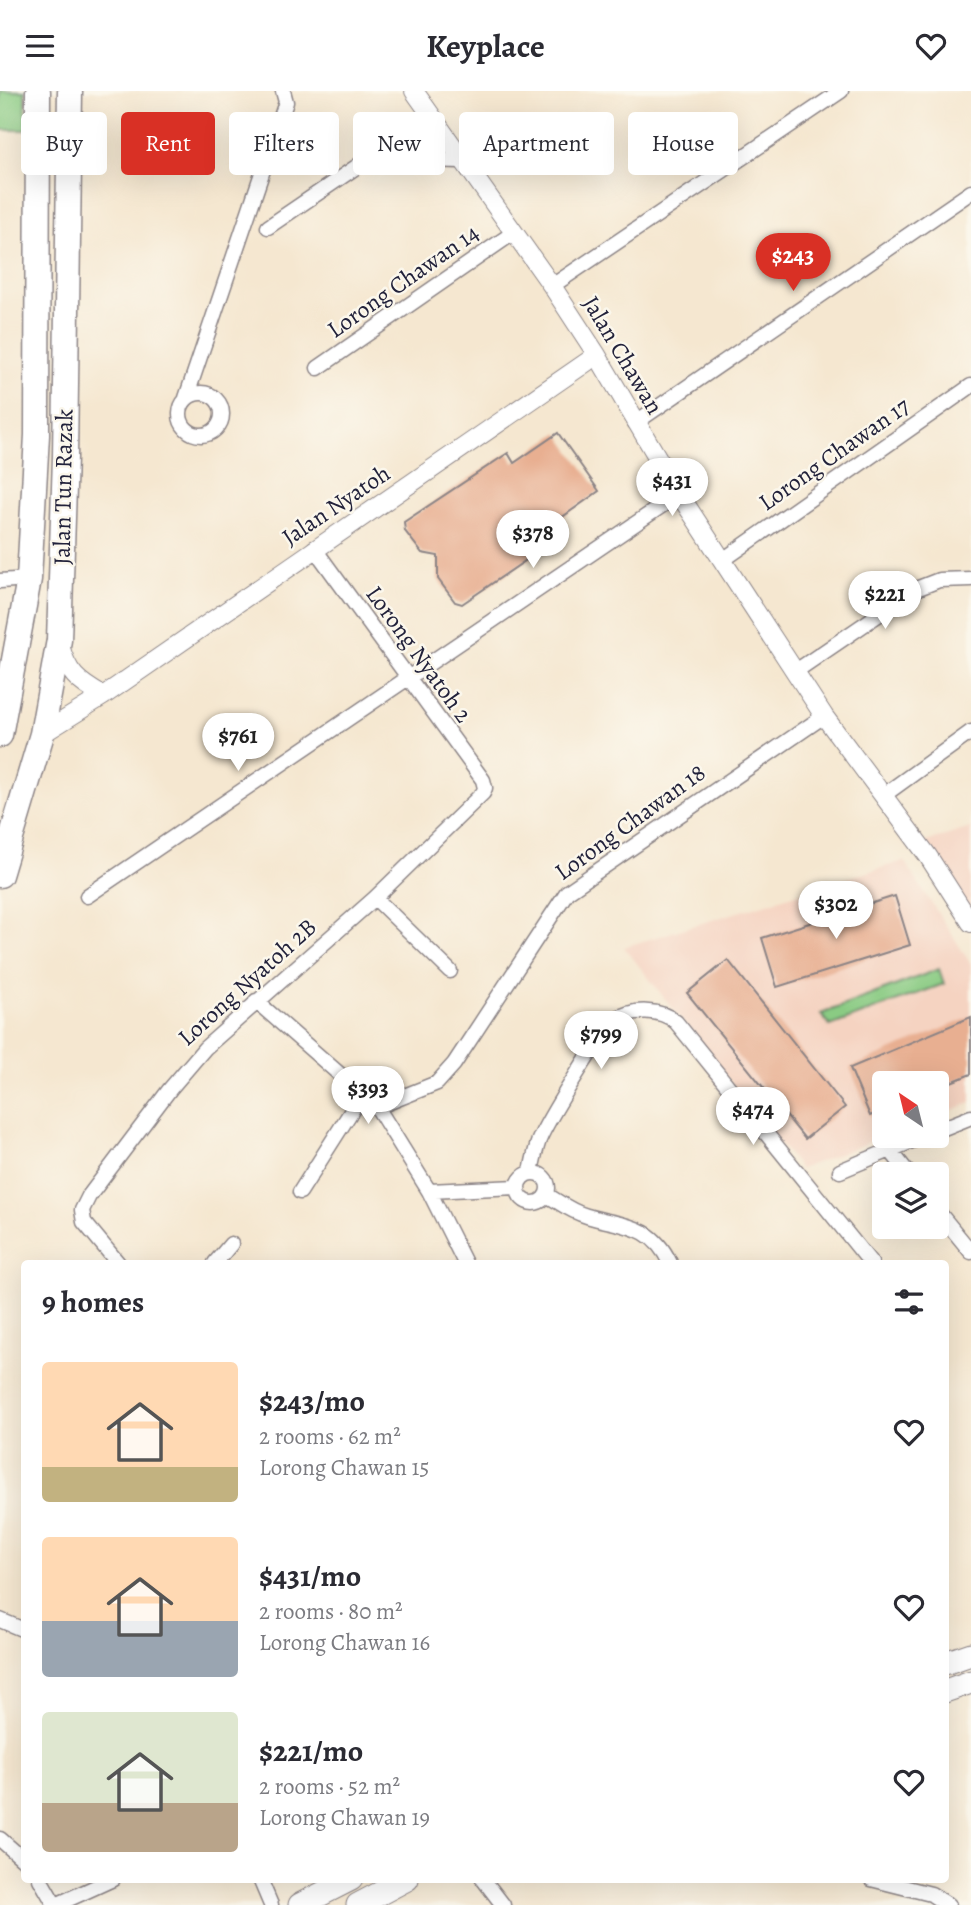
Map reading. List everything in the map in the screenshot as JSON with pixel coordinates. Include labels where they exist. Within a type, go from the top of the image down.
[{"type":"highway","name":"Jalan Tun Razak","points":[[0,735],[29,579],[37,436],[38,91]]},
{"type":"highway","name":"Jalan Tun Razak","points":[[0,875],[42,734],[59,640],[65,457],[70,91]]},
{"type":"main road","points":[[949,1662],[971,1654]]},
{"type":"main road","points":[[949,1690],[971,1682]]},
{"type":"main road","points":[[300,1905],[343,1883]]},
{"type":"main road","points":[[358,1905],[399,1883]]},
{"type":"street","points":[[186,398],[286,102],[283,91]]},
{"type":"street","name":"Jalan Chawan","points":[[414,91],[459,156]]},
{"type":"street","points":[[552,286],[841,91]]},
{"type":"street","points":[[268,227],[362,163],[373,159],[459,162]]},
{"type":"street","name":"Jalan Chawan","points":[[472,175],[552,286],[597,355],[678,493],[824,716],[928,856],[971,923]]},
{"type":"street","points":[[635,423],[971,193]]},
{"type":"street","name":"Lorong Chawan 14","points":[[318,367],[513,233]]},
{"type":"street","name":"Jalan Nyatoh","points":[[42,734],[103,697],[314,548],[597,355]]},
{"type":"street","name":"Lorong Chawan 17","points":[[723,560],[971,386]]},
{"type":"street","points":[[87,896],[678,493]]},
{"type":"street","name":"Lorong Nyatoh 2","points":[[314,548],[482,780],[485,788]]},
{"type":"street","points":[[0,582],[29,579]]},
{"type":"street","points":[[796,671],[916,589],[939,580],[971,579]]},
{"type":"street","points":[[59,640],[65,662],[72,674],[103,697]]},
{"type":"street","name":"Lorong Chawan 18","points":[[377,1107],[437,1083],[454,1064],[567,892],[824,716]]},
{"type":"street","points":[[884,795],[971,732]]},
{"type":"street","name":"Lorong Nyatoh 2B","points":[[115,1260],[84,1222],[82,1210],[89,1196],[170,1089],[205,1048],[375,898],[483,793],[485,788]]},
{"type":"street","points":[[375,898],[450,971]]},
{"type":"street","points":[[256,1001],[377,1107],[429,1191],[463,1260]]},
{"type":"street","points":[[531,1172],[540,1140],[608,1026],[626,1014],[652,1012],[668,1015],[699,1049],[869,1260]]},
{"type":"street","points":[[300,1192],[363,1093]]},
{"type":"street","points":[[949,1126],[971,1117]]},
{"type":"street","points":[[840,1171],[895,1148]]},
{"type":"street","points":[[890,1150],[900,1162]]},
{"type":"street","points":[[531,1172],[544,1176],[549,1189],[547,1195],[536,1203],[528,1203],[518,1193],[517,1187],[524,1175],[531,1172]]},
{"type":"street","points":[[429,1191],[517,1187]]},
{"type":"street","points":[[547,1195],[583,1215],[635,1227],[659,1243],[668,1260]]},
{"type":"street","points":[[949,1225],[971,1252]]},
{"type":"street","points":[[218,1260],[231,1244]]},
{"type":"street","points":[[0,1620],[21,1629]]},
{"type":"street","points":[[0,1839],[21,1857]]},
{"type":"street","points":[[42,1883],[55,1905],[104,1883]]},
{"type":"street","points":[[262,1883],[271,1905]]},
{"type":"street","points":[[486,1883],[503,1905]]},
{"type":"street","points":[[887,1883],[931,1894],[948,1905]]},
{"type":"shaded area","points":[[971,828],[971,913],[926,842]]},
{"type":"shaded area","points":[[904,861],[971,964],[971,1103],[949,1111],[949,1071],[872,1071],[872,1141],[800,1169],[624,947]]},
{"type":"green space","points":[[0,91],[25,91],[26,112],[21,112],[21,130],[0,130]]},
{"type":"green space","points":[[939,969],[944,984],[830,1026],[821,1014]]},
{"type":"building","points":[[558,433],[599,491],[554,523],[563,535],[462,604],[455,602],[438,579],[438,556],[422,553],[405,531],[404,522],[508,453],[514,463]]},
{"type":"building","points":[[895,896],[910,945],[777,987],[762,938]]},
{"type":"building","points":[[728,960],[845,1107],[805,1139],[687,993]]},
{"type":"building","points":[[971,1017],[971,1074],[949,1083],[949,1071],[872,1071],[870,1116],[850,1068]]}]
